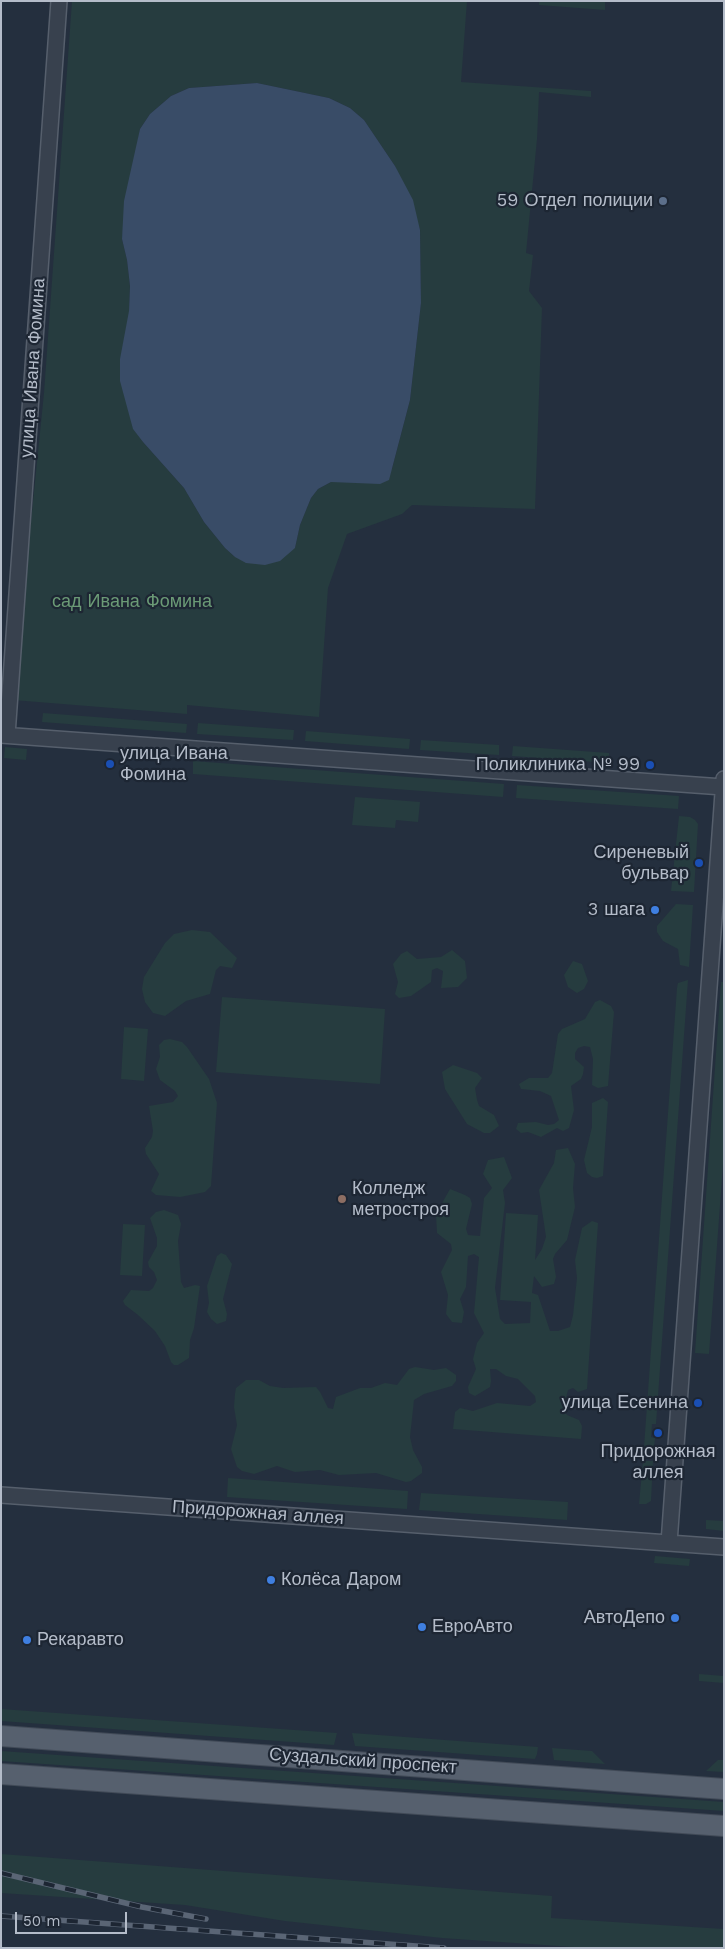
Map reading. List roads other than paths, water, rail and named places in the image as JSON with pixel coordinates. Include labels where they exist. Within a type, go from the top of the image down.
[{"type":"main road","name":"Суздальский проспект","points":[[1,1736],[724,1789]]},
{"type":"main road","points":[[1,1774],[724,1826]]},
{"type":"street","name":"улица Ивана Фомина","points":[[4,735],[59,1]]},
{"type":"street","points":[[4,735],[723,787]]},
{"type":"street","points":[[669,1543],[724,779]]},
{"type":"street","name":"Придорожная аллея","points":[[1,1495],[724,1547]]},
{"type":"water","points":[[257,83],[329,98],[350,108],[364,120],[395,166],[413,200],[420,230],[421,303],[410,400],[389,480],[380,484],[331,482],[318,489],[311,498],[300,525],[295,548],[280,561],[265,565],[246,563],[235,557],[225,548],[204,522],[184,488],[133,429],[120,381],[120,359],[129,311],[130,286],[122,239],[124,201],[140,129],[150,114],[171,96],[189,88]]},
{"type":"railway","points":[[1,1873],[142,1907],[206,1919]]},
{"type":"railway","points":[[1,1916],[444,1948]]},
{"type":"place","name":"59 Отдел полиции","points":[[663,201]]},
{"type":"place","name":"улица Ивана Фомина","points":[[110,764]]},
{"type":"place","name":"Поликлиника № 99","points":[[650,765]]},
{"type":"place","name":"Сиреневый бульвар","points":[[699,863]]},
{"type":"place","name":"3 шага","points":[[655,910]]},
{"type":"place","name":"Колледж метростроя","points":[[342,1199]]},
{"type":"place","name":"улица Есенина","points":[[698,1403]]},
{"type":"place","name":"Придорожная аллея","points":[[658,1433]]},
{"type":"place","name":"Колёса Даром","points":[[271,1580]]},
{"type":"place","name":"АвтоДепо","points":[[675,1618]]},
{"type":"place","name":"ЕвроАвто","points":[[422,1627]]},
{"type":"place","name":"Рекаравто","points":[[27,1640]]},
{"type":"park label","name":"сад Ивана Фомина","points":[[132,602]]}]
